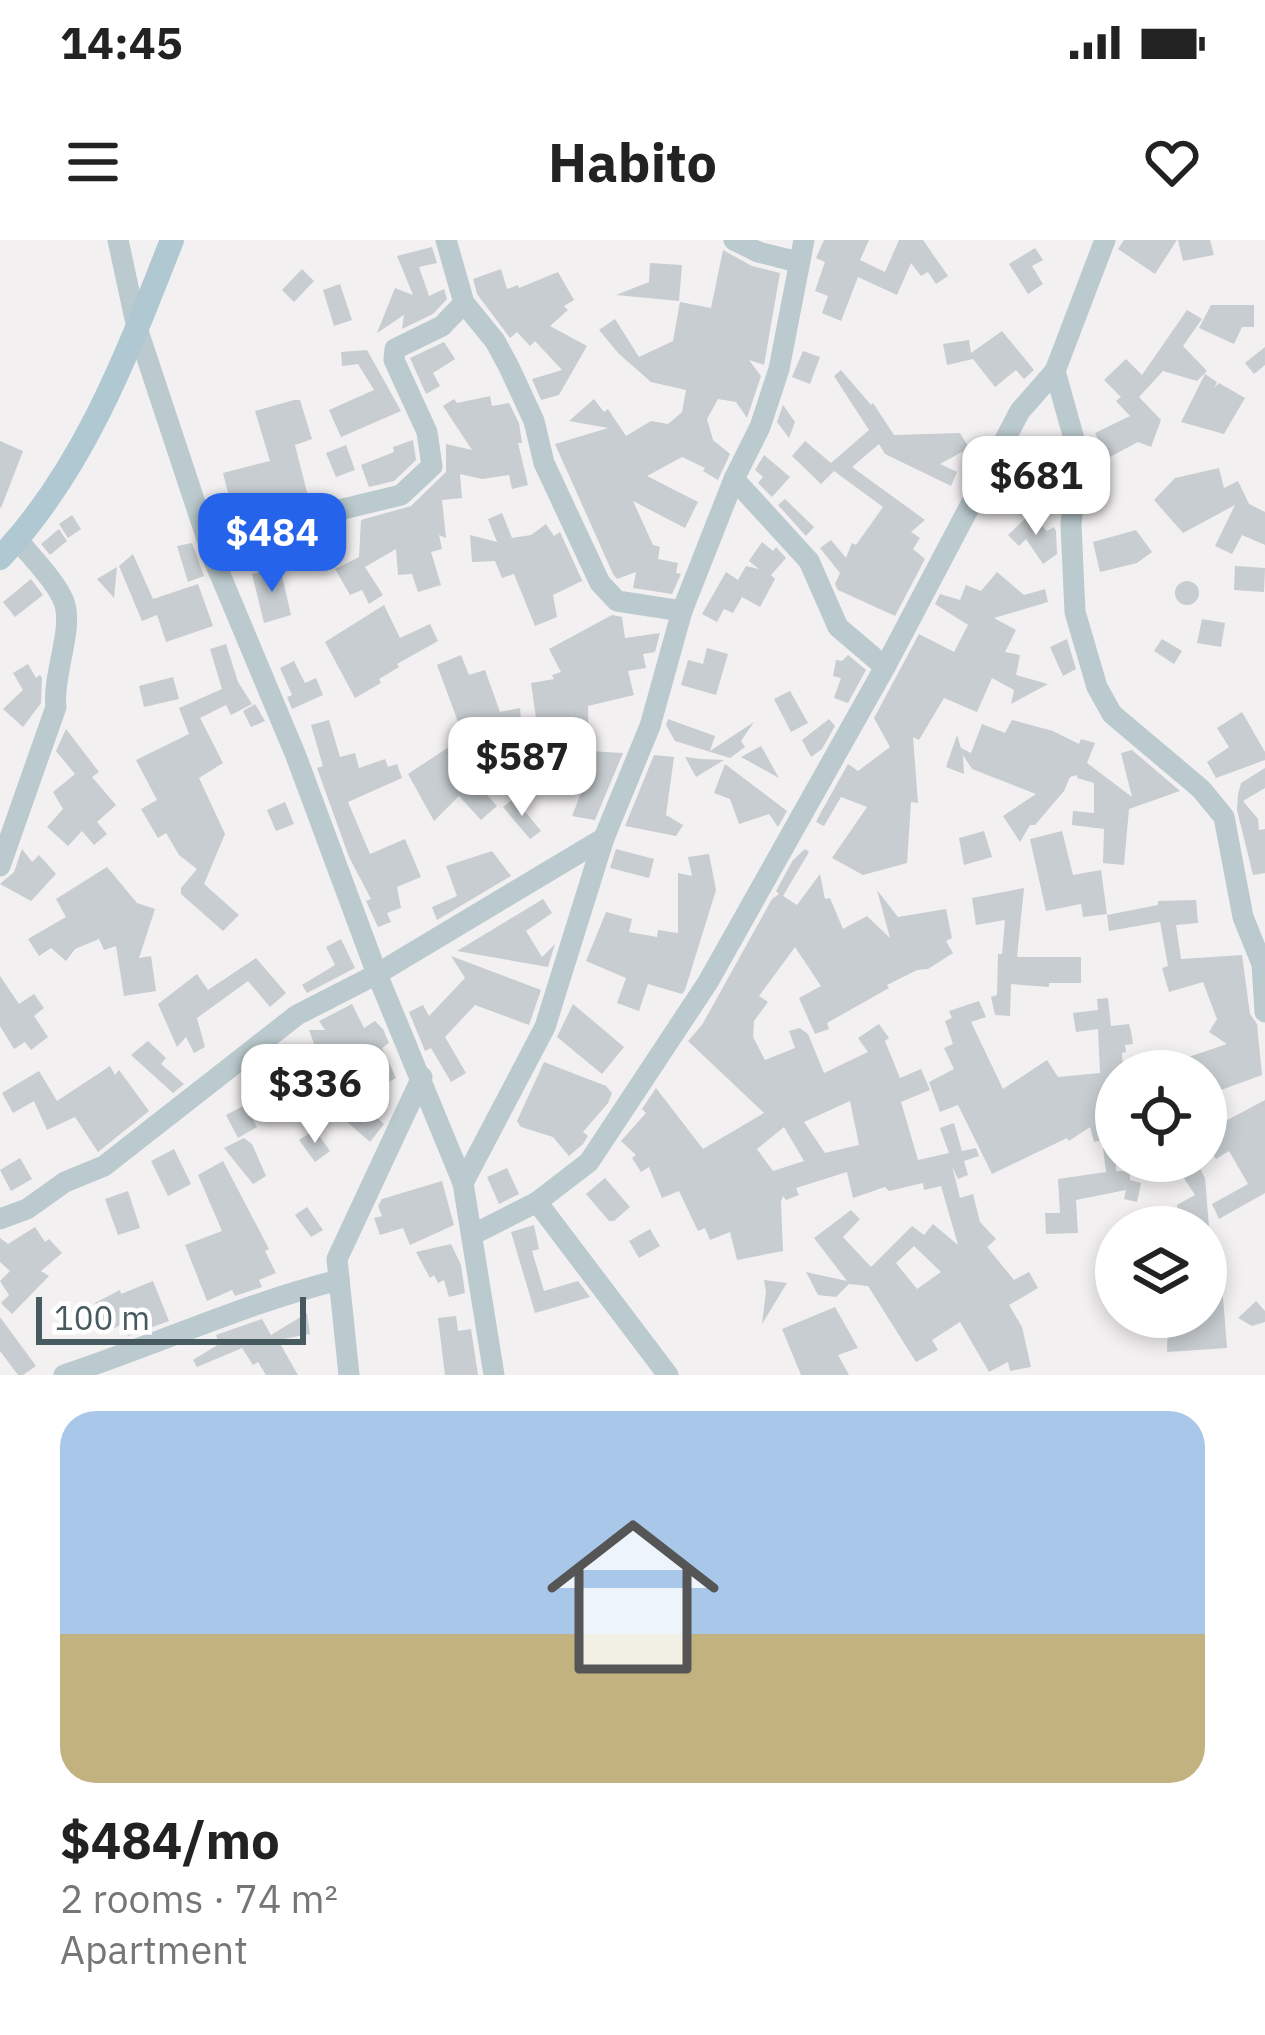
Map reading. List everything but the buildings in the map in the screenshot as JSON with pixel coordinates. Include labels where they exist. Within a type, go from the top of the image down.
[{"type":"main road","points":[[9,549],[77,456],[172,240]]},
{"type":"street","points":[[118,240],[137,328],[214,560],[463,1183],[494,1375]]},
{"type":"street","points":[[446,240],[464,303],[486,328],[509,367],[534,421],[544,463],[600,584],[617,601],[682,611]]},
{"type":"street","points":[[463,1183],[544,1027],[604,838],[650,726],[682,611],[734,479],[760,427],[779,370],[801,251],[758,252],[734,240]]},
{"type":"street","points":[[472,1235],[537,1202],[589,1162],[697,1000],[885,668],[1020,411],[1055,371],[1105,240]]},
{"type":"street","points":[[214,560],[305,531],[331,512],[400,495],[421,478],[432,466],[427,432],[394,360],[395,349],[442,326],[464,303]]},
{"type":"street","points":[[1055,371],[1078,453],[1071,525],[1076,612],[1097,687],[1112,714],[1202,789],[1224,817],[1243,917],[1262,964],[1265,1012]]},
{"type":"street","points":[[734,479],[808,561],[838,628],[885,668]]},
{"type":"street","points":[[0,866],[56,707],[54,692],[67,618],[64,600],[9,549]]},
{"type":"street","points":[[0,1219],[28,1209],[65,1182],[104,1166],[297,1015],[377,974],[604,838]]},
{"type":"street","points":[[349,1375],[337,1258],[422,1077]]},
{"type":"street","points":[[537,1202],[668,1375]]},
{"type":"street","points":[[64,1375],[201,1328],[281,1294],[339,1280]]}]
